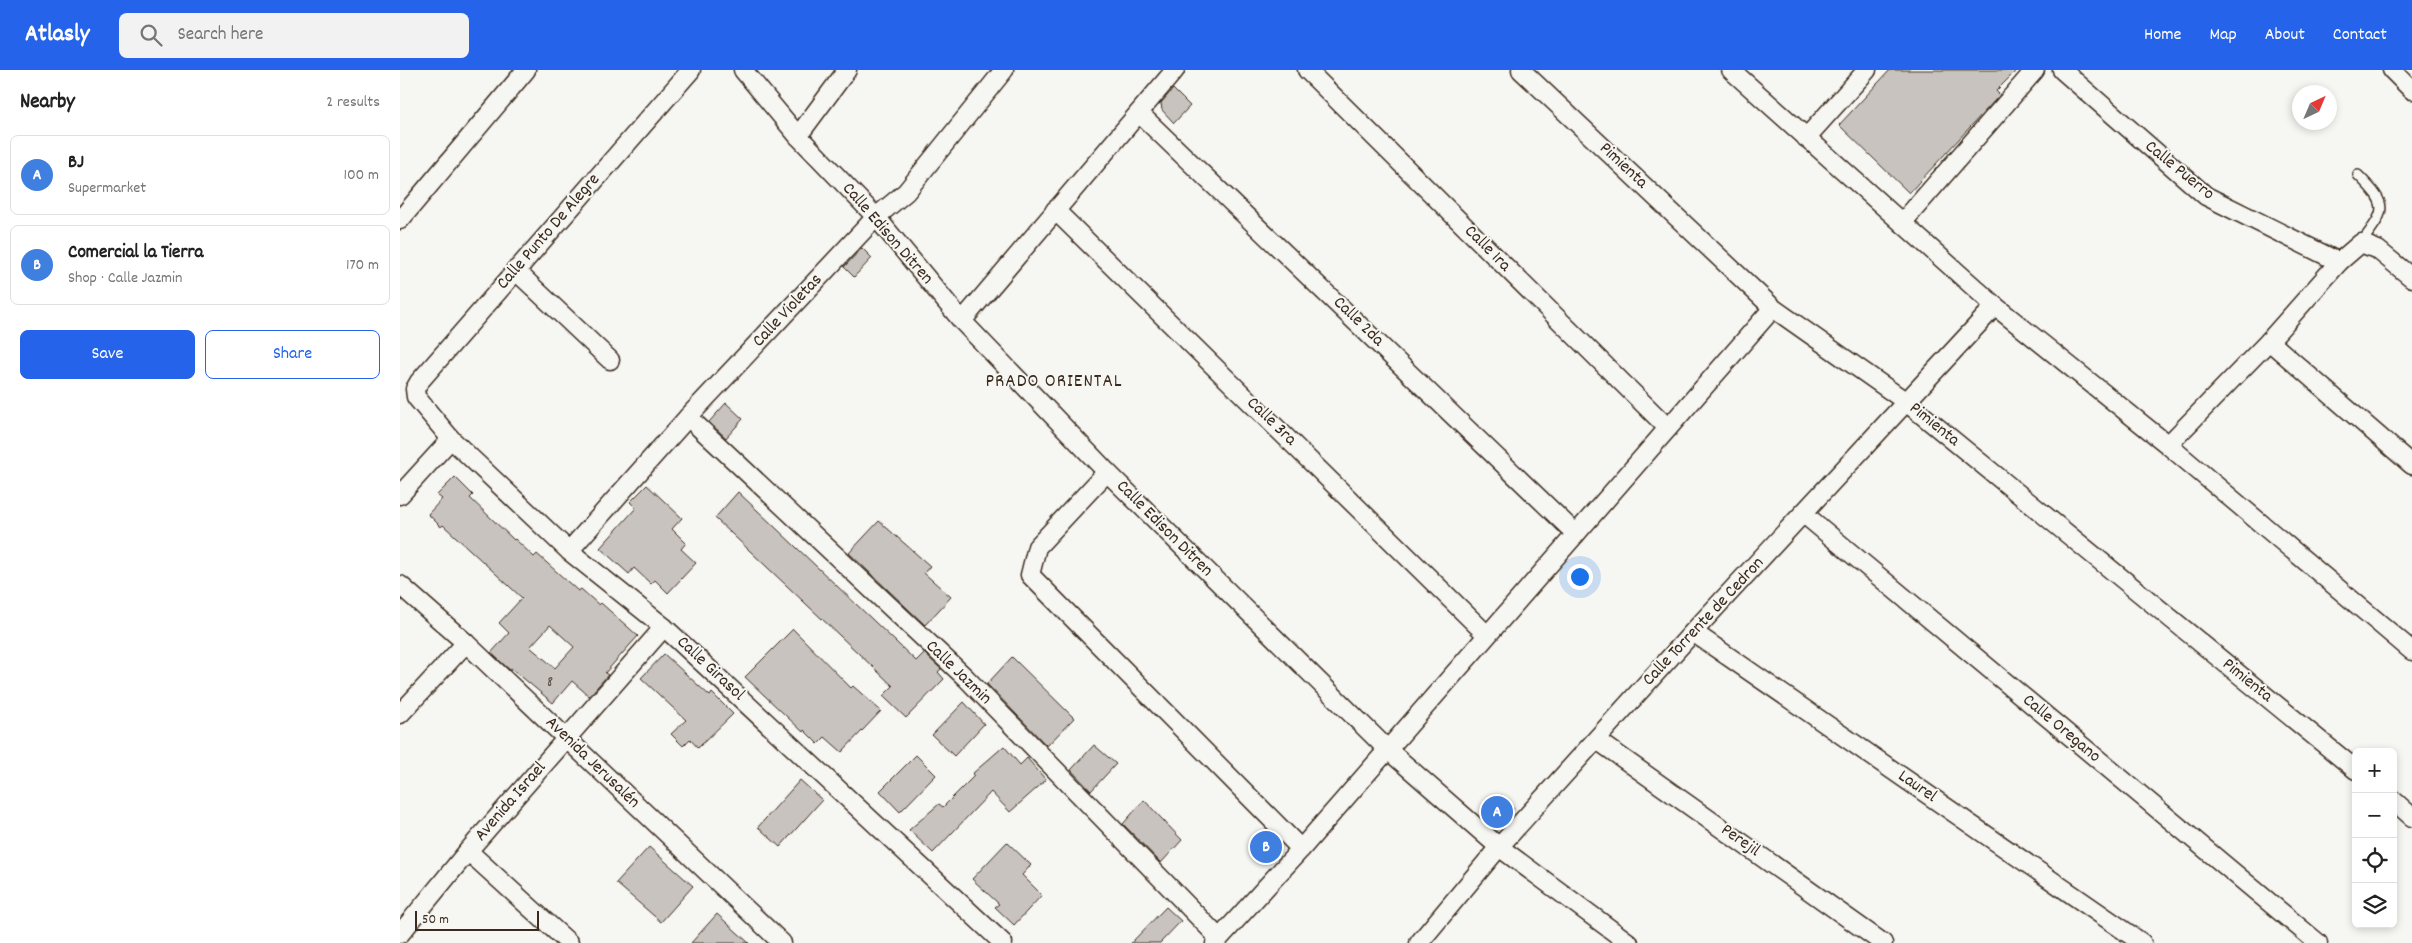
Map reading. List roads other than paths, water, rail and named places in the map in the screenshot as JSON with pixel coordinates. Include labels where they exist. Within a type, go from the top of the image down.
[{"type":"street","points":[[400,220],[526,70]]},
{"type":"street","name":"Calle Punto De Alegre","points":[[416,397],[414,389],[419,382],[691,70]]},
{"type":"street","name":"Calle Edison Ditren","points":[[743,70],[798,136],[876,217],[962,321],[1106,472],[1387,749],[1499,847],[1629,943]]},
{"type":"street","points":[[798,136],[848,70]]},
{"type":"street","name":"Calle Violetas","points":[[569,551],[688,418],[876,217],[906,192],[1004,70]]},
{"type":"street","points":[[962,321],[1054,210],[1175,70]]},
{"type":"street","name":"Calle 1ra","points":[[1307,70],[1668,428]]},
{"type":"street","name":"Pimienta","points":[[1521,70],[1773,308],[1905,401],[2352,767]]},
{"type":"street","points":[[1731,70],[1995,306],[2168,445],[2412,651]]},
{"type":"street","points":[[1806,138],[1867,70]]},
{"type":"street","points":[[1902,223],[2035,70]]},
{"type":"street","name":"Calle Puerro","points":[[2062,70],[2206,196],[2339,262]]},
{"type":"street","points":[[2392,70],[2412,90]]},
{"type":"street","name":"Calle 2da","points":[[1139,112],[1576,534]]},
{"type":"street","name":"Calle 3ra","points":[[1054,210],[1487,635]]},
{"type":"street","points":[[2168,445],[2269,341],[2339,262],[2361,243],[2378,250],[2412,278]]},
{"type":"street","points":[[515,270],[610,360]]},
{"type":"street","name":"Calle Torrente de Cedron","points":[[1419,943],[1499,847],[1693,632],[1995,306]]},
{"type":"street","points":[[1217,941],[1301,849],[1773,308]]},
{"type":"street","points":[[2269,341],[2412,465]]},
{"type":"street","name":"Calle Girasol","points":[[416,397],[451,439],[569,551],[664,627],[1003,943]]},
{"type":"street","name":"Calle Jazmin","points":[[688,418],[966,678],[1217,941]]},
{"type":"street","points":[[400,495],[451,439]]},
{"type":"street","points":[[1106,472],[1036,547],[1030,575],[1301,849]]},
{"type":"street","name":"Calle Oregano","points":[[1804,514],[2318,943]]},
{"type":"street","name":"Avenida Jerusalén","points":[[400,585],[466,643],[782,943]]},
{"type":"street","name":"Avenida Israel","points":[[400,934],[468,851],[664,627]]},
{"type":"street","name":"Laurel","points":[[1693,632],[2142,943]]},
{"type":"street","points":[[400,714],[466,643]]},
{"type":"street","name":"Perejil","points":[[1597,740],[1883,943]]},
{"type":"street","points":[[2397,804],[2412,817]]},
{"type":"street","points":[[468,851],[569,943]]},
{"type":"lane","points":[[2358,175],[2377,194],[2381,204],[2381,213],[2376,223],[2361,243]]},
{"type":"place","name":"BJ","points":[[1497,812]]},
{"type":"place","name":"Comercial la Tierra","points":[[1266,847]]},
{"type":"district","name":"PRADO ORIENTAL","points":[[1054,382]]}]
